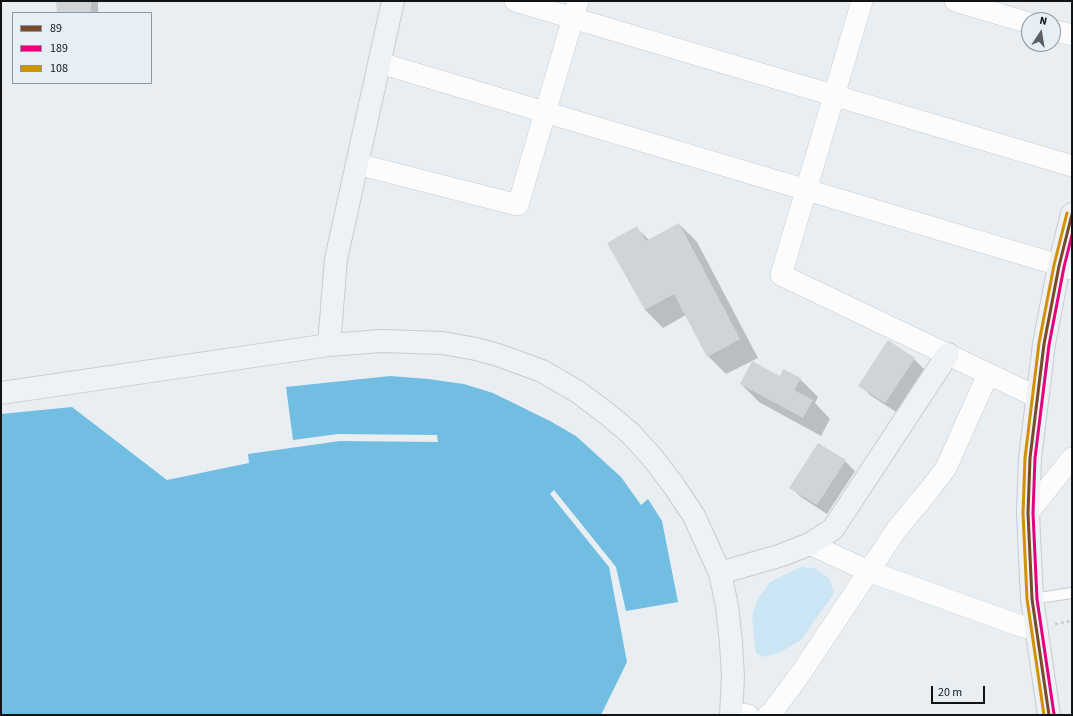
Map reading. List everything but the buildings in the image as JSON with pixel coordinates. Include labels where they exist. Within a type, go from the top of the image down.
[{"type":"street","points":[[329,344],[336,259],[393,1]]},
{"type":"street","points":[[515,1],[575,10],[834,96],[1072,166]]},
{"type":"street","points":[[862,1],[782,275],[1037,397]]},
{"type":"street","points":[[955,1],[1021,21]]},
{"type":"street","points":[[357,164],[518,205],[575,10]]},
{"type":"street","points":[[1061,33],[1072,36]]},
{"type":"street","points":[[380,64],[1065,268]]},
{"type":"street","points":[[1049,715],[1032,599],[1028,513],[1030,458],[1044,344],[1065,268],[1072,214]]},
{"type":"street","points":[[1,393],[329,344],[381,341],[443,343],[476,349],[498,355],[542,371],[578,392],[630,432],[652,457],[694,516],[720,573],[727,606],[732,643],[737,714]]},
{"type":"street","points":[[720,573],[782,555],[810,544],[833,529],[948,354]]},
{"type":"street","points":[[768,715],[770,715],[803,670],[897,529],[946,468],[988,374]]},
{"type":"street","points":[[1028,513],[1072,458]]},
{"type":"street","points":[[810,544],[868,571],[1021,626],[1037,630]]},
{"type":"lane","points":[[1032,599],[1072,593]]},
{"type":"path","points":[[1060,623],[1072,621]]},
{"type":"shaded area","points":[[801,567],[814,568],[829,578],[834,593],[800,641],[778,653],[763,657],[756,653],[752,616],[758,599],[770,582]]},
{"type":"water","points":[[390,376],[464,384],[493,393],[550,421],[576,436],[621,477],[641,505],[648,499],[662,521],[678,602],[626,611],[616,567],[554,490],[550,494],[609,567],[627,662],[601,715],[1,715],[1,414],[72,407],[167,480],[249,463],[248,454],[340,441],[438,442],[437,435],[338,434],[293,440],[286,387]]},
{"type":"transit line","name":"108","points":[[1044,715],[1027,599],[1023,513],[1025,458],[1039,343],[1054,265],[1067,213]]},
{"type":"transit line","name":"89","points":[[1049,715],[1032,599],[1028,513],[1030,458],[1044,344],[1059,266],[1072,214]]},
{"type":"transit line","name":"189","points":[[1054,714],[1037,599],[1033,513],[1035,458],[1049,345],[1064,267],[1072,235]]}]
